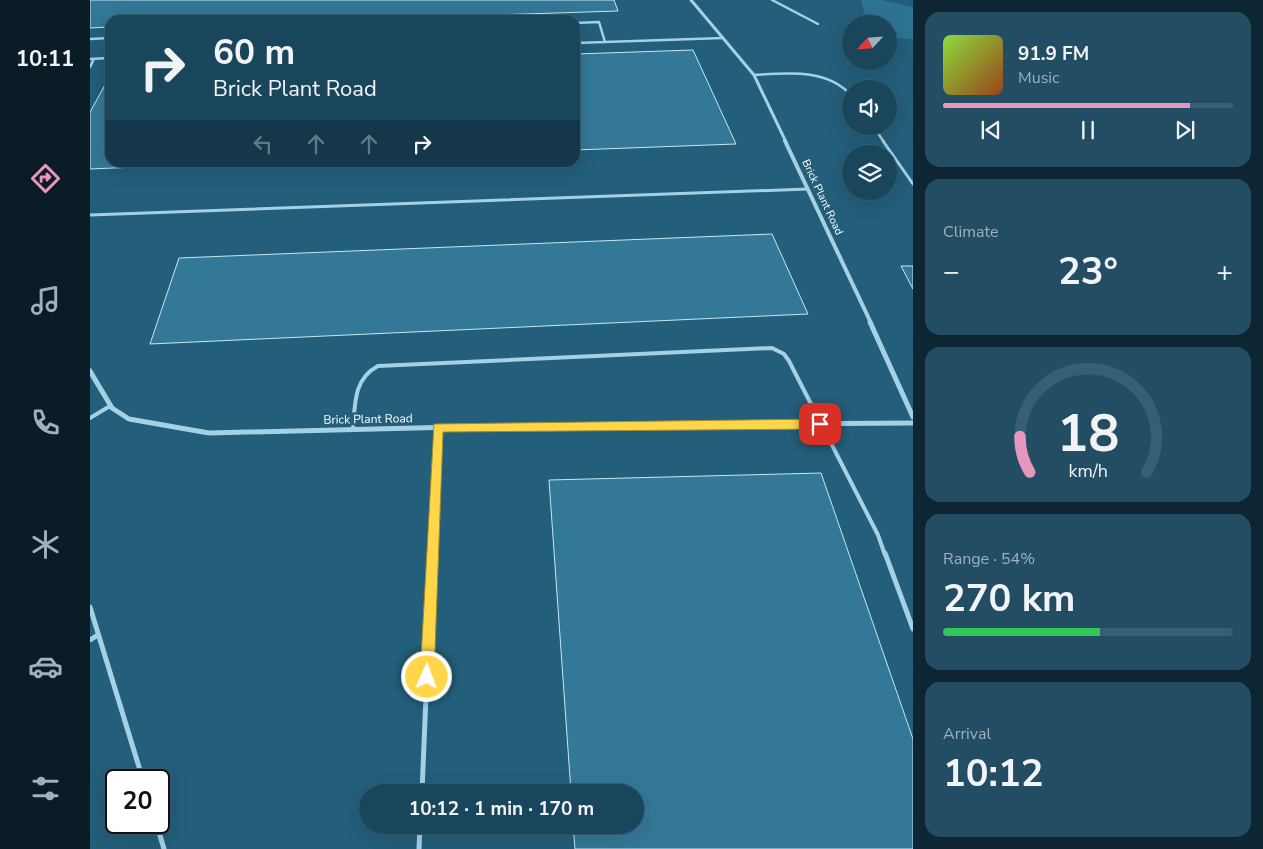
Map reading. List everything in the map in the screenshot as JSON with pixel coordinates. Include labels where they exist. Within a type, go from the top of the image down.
[{"type":"street","name":"Brick Plant Road","points":[[691,0],[754,75],[913,417]]},
{"type":"street","name":"Brick Plant Road","points":[[90,371],[110,406],[129,419],[209,434],[438,427],[913,423]]},
{"type":"lane","points":[[772,0],[818,24]]},
{"type":"lane","points":[[580,23],[599,22],[605,42]]},
{"type":"lane","points":[[90,39],[105,38]]},
{"type":"lane","points":[[580,43],[723,38]]},
{"type":"lane","points":[[90,59],[105,58]]},
{"type":"lane","points":[[90,67],[94,59]]},
{"type":"lane","points":[[754,75],[798,73],[820,76],[842,86]]},
{"type":"lane","points":[[879,135],[913,184]]},
{"type":"lane","points":[[90,215],[808,189]]},
{"type":"lane","points":[[353,430],[358,385],[363,375],[369,369],[378,366],[772,348],[784,354],[789,361],[878,535],[913,629]]},
{"type":"lane","points":[[90,418],[110,406]]},
{"type":"lane","points":[[422,784],[438,427]]},
{"type":"lane","points":[[90,607],[140,769]]},
{"type":"lane","points":[[90,640],[98,635]]},
{"type":"lane","points":[[160,834],[164,849]]},
{"type":"lane","points":[[419,849],[420,834]]},
{"type":"shaded area","points":[[861,0],[881,0],[913,7],[913,39],[898,38],[898,15],[865,15]]},
{"type":"building","points":[[90,0],[614,0],[618,11],[493,15],[105,15],[105,27],[90,28]]},
{"type":"building","points":[[693,50],[736,144],[580,150],[580,54]]},
{"type":"building","points":[[105,85],[105,167],[137,167],[90,169],[90,112]]},
{"type":"building","points":[[772,234],[808,314],[150,344],[179,258]]},
{"type":"building","points":[[901,266],[913,266],[913,289]]},
{"type":"building","points":[[821,473],[913,739],[913,849],[575,849],[574,834],[644,834],[644,784],[570,784],[549,480]]},
{"type":"route","points":[[427,677],[438,427],[820,424]]}]
